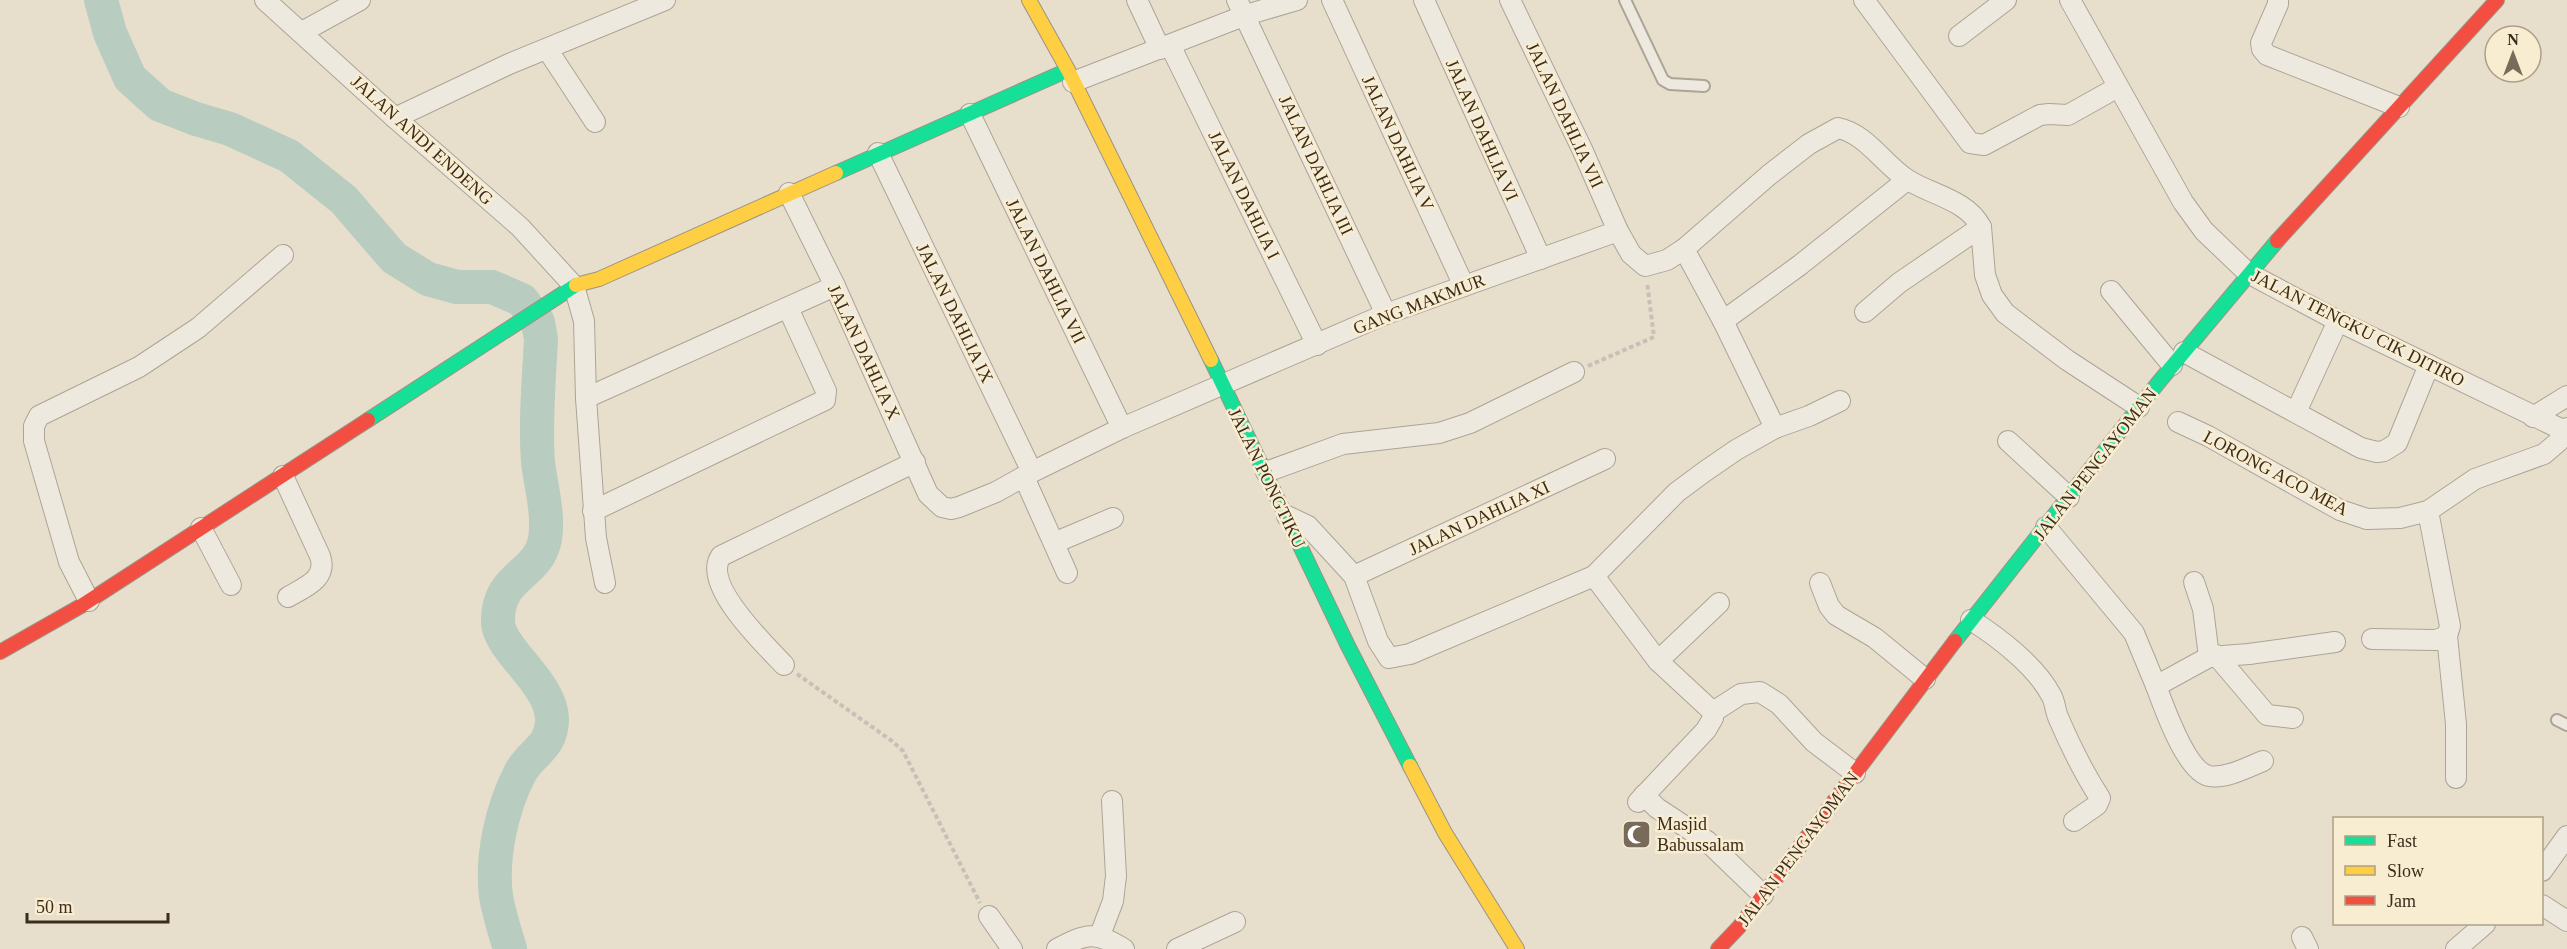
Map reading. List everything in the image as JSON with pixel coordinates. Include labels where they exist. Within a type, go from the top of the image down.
[{"type":"street","name":"JALAN ANDI ENDENG","points":[[265,0],[520,227],[574,286]]},
{"type":"street","points":[[302,32],[360,0]]},
{"type":"street","points":[[395,118],[546,49],[664,0]]},
{"type":"street","name":"JALAN PONGTIKU","points":[[1029,0],[1070,76],[1266,472],[1348,646],[1445,833],[1517,949]]},
{"type":"street","name":"JALAN DAHLIA I","points":[[1137,0],[1165,47],[1317,345]]},
{"type":"street","points":[[0,652],[89,601],[506,329],[541,310],[574,286],[599,279],[970,114],[1070,76],[1165,47],[1242,8],[1297,0]]},
{"type":"street","name":"JALAN DAHLIA V","points":[[1332,0],[1464,286]]},
{"type":"street","name":"JALAN DAHLIA VI","points":[[1424,0],[1541,259]]},
{"type":"street","name":"JALAN DAHLIA VII","points":[[1510,0],[1582,149],[1618,231],[1631,254],[1645,266]]},
{"type":"street","points":[[1864,0],[1970,143],[1984,145],[2040,115],[2068,115],[2118,87]]},
{"type":"street","points":[[1959,36],[2006,0]]},
{"type":"street","name":"JALAN TENGKU CIK DITIRO","points":[[2070,0],[2190,211],[2204,231],[2248,273],[2338,321],[2536,419],[2565,431]]},
{"type":"street","points":[[2278,0],[2261,43],[2267,55],[2399,107]]},
{"type":"street","name":"JALAN PENGAYOMAN","points":[[1718,949],[1740,927],[1925,679],[2178,358],[2248,273],[2497,0]]},
{"type":"street","name":"JALAN DAHLIA III","points":[[1242,8],[1386,314]]},
{"type":"street","points":[[546,49],[595,122]]},
{"type":"street","name":"JALAN DAHLIA VII","points":[[970,114],[1122,428]]},
{"type":"street","points":[[1645,266],[1667,260],[1684,249],[1769,175],[1833,129],[1844,129],[1859,137],[1907,180],[1966,209],[1981,227],[1985,275],[1992,295],[2005,313],[2067,360],[2143,402]]},
{"type":"street","name":"JALAN DAHLIA IX","points":[[878,153],[1028,474],[1067,573]]},
{"type":"street","points":[[1723,321],[1800,265],[1907,180]]},
{"type":"street","name":"JALAN DAHLIA X","points":[[789,194],[835,286],[928,494],[942,507]]},
{"type":"street","points":[[1865,312],[1899,283],[1981,227]]},
{"type":"street","name":"GANG MAKMUR","points":[[942,507],[951,510],[996,492],[1122,428],[1386,314],[1618,231]]},
{"type":"street","points":[[1684,249],[1723,321],[1775,428]]},
{"type":"street","points":[[89,601],[69,562],[34,441],[34,426],[39,416],[139,367],[198,328],[283,255]]},
{"type":"street","points":[[574,286],[584,321],[593,511],[605,583]]},
{"type":"street","points":[[586,398],[835,286]]},
{"type":"street","points":[[2111,291],[2178,358],[2296,412],[2361,448],[2377,452],[2384,451],[2397,443],[2428,365]]},
{"type":"street","points":[[593,511],[825,400],[826,391],[788,308]]},
{"type":"street","points":[[2296,412],[2338,321]]},
{"type":"street","points":[[1266,472],[1344,444],[1439,433],[1470,423],[1574,372]]},
{"type":"street","points":[[2536,419],[2567,396]]},
{"type":"street","points":[[1287,516],[1308,526],[1353,576],[1378,641],[1389,658],[1410,654],[1594,576],[1677,492],[1736,450],[1775,428],[1809,416],[1840,401]]},
{"type":"street","name":"LORONG ACO MEA","points":[[2178,422],[2208,436],[2340,510],[2367,519],[2400,518],[2428,511],[2475,479],[2544,454],[2565,431]]},
{"type":"street","points":[[2008,441],[2070,497]]},
{"type":"street","name":"JALAN DAHLIA XI","points":[[1353,576],[1605,459]]},
{"type":"street","points":[[784,665],[742,619],[717,578],[716,563],[721,556],[915,462]]},
{"type":"street","points":[[282,476],[320,556],[322,567],[316,580],[288,597]]},
{"type":"street","points":[[2428,511],[2450,626],[2447,636],[2456,724],[2456,778]]},
{"type":"street","points":[[1054,543],[1113,518]]},
{"type":"street","points":[[2046,527],[2130,626],[2178,738],[2193,765],[2202,773],[2213,776],[2263,761]]},
{"type":"street","points":[[201,528],[231,585]]},
{"type":"street","points":[[1594,576],[1658,661],[1713,712],[1713,718],[1706,730],[1641,798],[1707,841],[1763,895]]},
{"type":"street","points":[[2194,582],[2203,609],[2213,656],[2266,715],[2293,718]]},
{"type":"street","points":[[1820,583],[1829,606],[1836,615],[1875,638],[1925,679]]},
{"type":"street","points":[[1658,661],[1719,603]]},
{"type":"street","points":[[1971,620],[1994,634],[2045,685],[2053,697],[2057,714],[2077,760],[2100,798],[2097,805],[2074,821]]},
{"type":"street","points":[[2372,639],[2436,640],[2447,636]]},
{"type":"street","points":[[2156,686],[2213,656],[2249,654],[2335,642]]},
{"type":"street","points":[[1713,712],[1741,694],[1760,692],[1779,704],[1814,742],[1855,773]]},
{"type":"street","points":[[1100,935],[1113,901],[1116,876],[1112,801]]},
{"type":"street","points":[[2543,868],[2567,836]]},
{"type":"street","points":[[2543,906],[2567,921]]},
{"type":"street","points":[[989,916],[1012,949]]},
{"type":"street","points":[[1177,949],[1235,922]]},
{"type":"street","points":[[2456,949],[2484,925]]},
{"type":"street","points":[[1057,949],[1090,934],[1100,935],[1124,949]]},
{"type":"lane","points":[[1625,0],[1663,80],[1670,84],[1704,86]]},
{"type":"path","points":[[1574,372],[1654,337],[1645,266]]},
{"type":"path","points":[[784,665],[892,741],[903,752],[974,893],[989,916]]},
{"type":"waterway","points":[[101,0],[110,33],[130,78],[160,105],[230,129],[289,156],[344,200],[394,258],[428,279],[457,287],[492,287],[522,300],[538,322],[541,339],[537,447],[545,510],[545,539],[535,561],[504,594],[499,606],[498,622],[500,632],[507,644],[544,693],[552,720],[551,730],[545,744],[520,773],[508,801],[499,833],[495,865],[496,896],[510,949]]},
{"type":"traffic: fast","points":[[836,173],[1068,70]]},
{"type":"traffic: fast","points":[[1955,641],[2158,383],[2277,241]]},
{"type":"traffic: fast","points":[[368,420],[576,285]]},
{"type":"traffic: fast","points":[[1211,360],[1348,646],[1410,766]]},
{"type":"traffic: slow","points":[[1029,0],[1068,70],[1211,360]]},
{"type":"traffic: slow","points":[[576,285],[599,279],[836,173]]},
{"type":"traffic: slow","points":[[1410,766],[1445,833],[1517,949]]},
{"type":"traffic: jam","points":[[2277,241],[2497,0]]},
{"type":"traffic: jam","points":[[0,652],[81,606],[368,420]]},
{"type":"traffic: jam","points":[[1718,949],[1739,927],[1955,641]]},
{"type":"place","name":"Masjid Babussalam","points":[[1636,834]]}]
